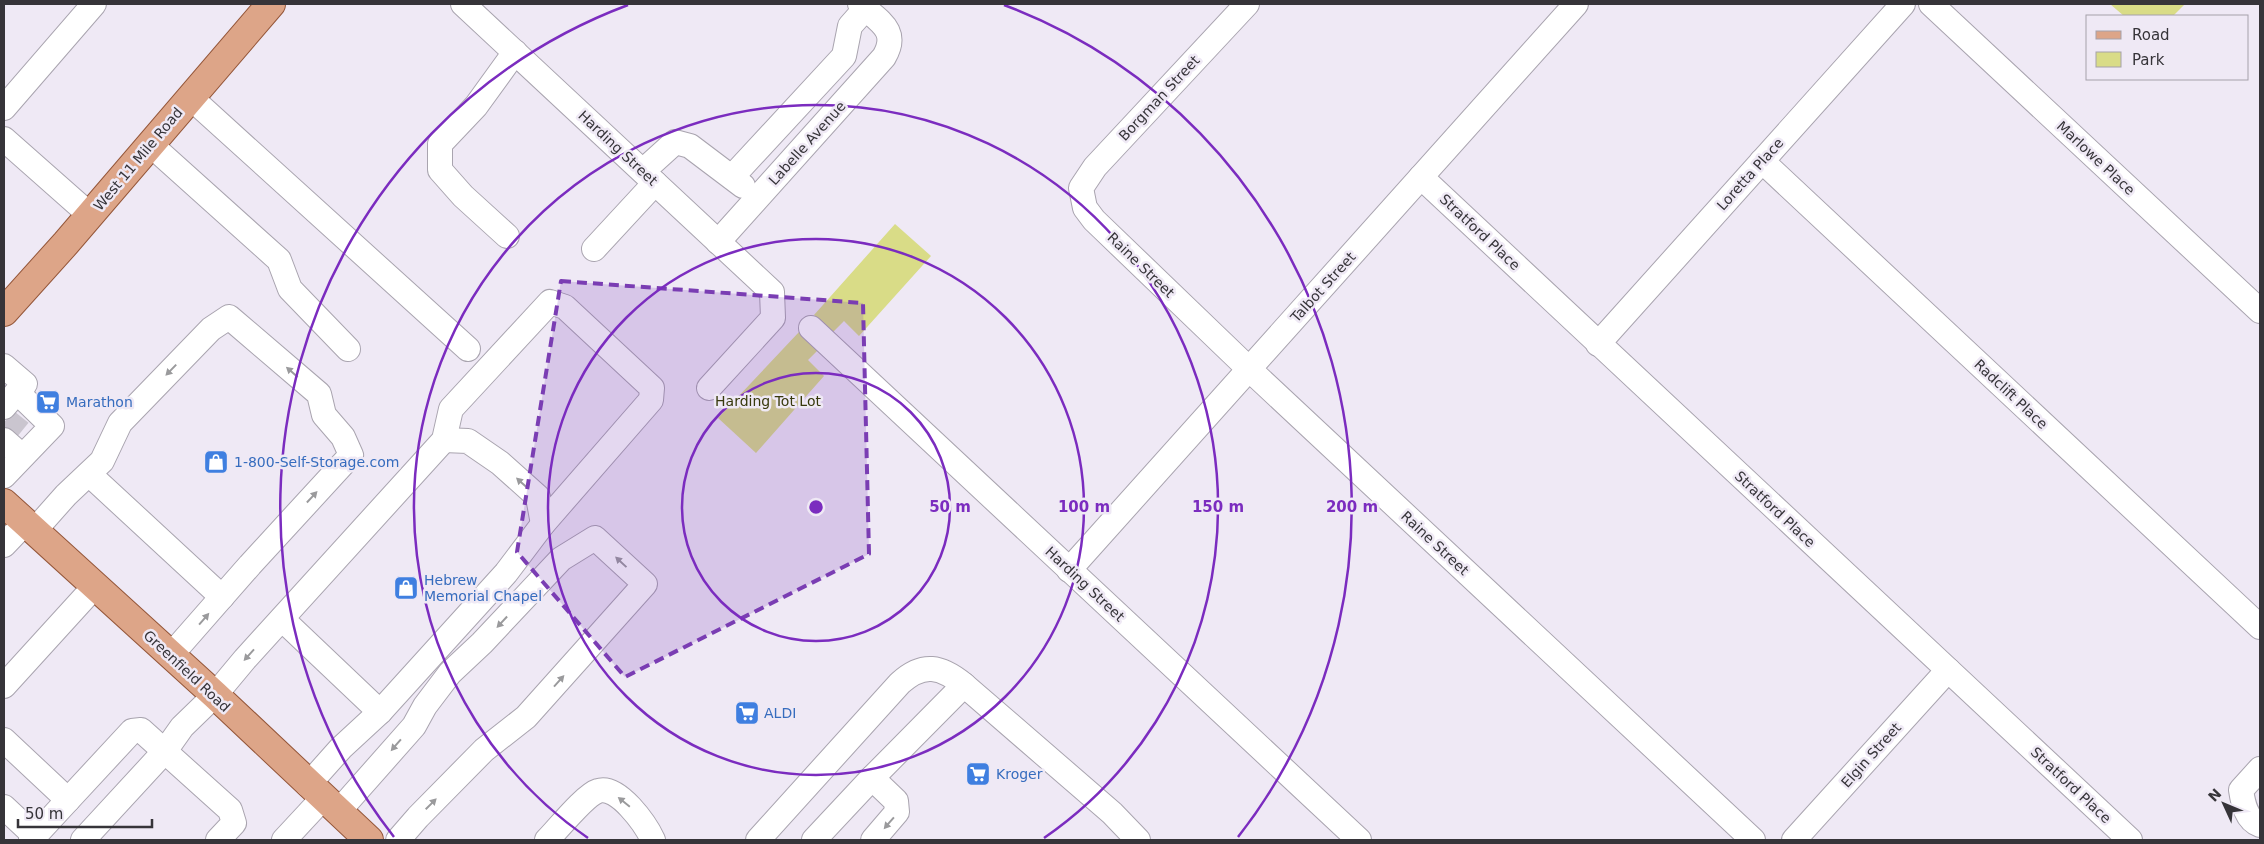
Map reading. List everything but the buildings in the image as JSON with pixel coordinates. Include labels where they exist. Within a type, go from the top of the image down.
[{"type":"main road","name":"West 11 Mile Road","points":[[4,312],[151,145],[262,7]]},
{"type":"main road","name":"Greenfield Road","points":[[4,503],[215,695],[369,840]]},
{"type":"street","points":[[4,108],[94,4]]},
{"type":"street","name":"Harding Street","points":[[463,4],[772,292],[773,318],[709,388]]},
{"type":"street","name":"Borgman Street","points":[[1084,198],[1082,188],[1095,167],[1247,4]]},
{"type":"street","name":"Talbot Street","points":[[1070,570],[1576,4]]},
{"type":"street","name":"Loretta Place","points":[[1598,344],[1903,4]]},
{"type":"street","name":"Marlowe Place","points":[[1931,4],[2260,311]]},
{"type":"street","points":[[732,177],[844,56],[850,26],[863,6]]},
{"type":"street","name":"Labelle Avenue","points":[[718,242],[884,57],[891,41],[887,29],[863,6]]},
{"type":"street","points":[[507,236],[463,196],[440,170],[440,144],[476,106],[514,52]]},
{"type":"street","points":[[190,97],[468,349]]},
{"type":"street","points":[[4,139],[90,215]]},
{"type":"street","points":[[594,249],[675,142],[690,146],[758,198]]},
{"type":"street","points":[[151,145],[279,260],[290,289],[348,349]]},
{"type":"street","name":"Radclift Place","points":[[1762,161],[2260,627]]},
{"type":"street","name":"Stratford Place","points":[[1421,177],[2130,840]]},
{"type":"street","name":"Raine Street","points":[[1084,198],[1085,208],[1094,220],[1249,369],[1753,840]]},
{"type":"street","points":[[92,838],[165,752],[182,727],[215,695],[444,440],[451,408],[550,302],[565,307],[652,388],[652,400],[543,524],[506,572],[380,712],[341,748],[323,798]]},
{"type":"street","points":[[4,545],[30,527],[102,461],[120,423],[211,329],[229,317],[318,394],[324,415],[344,437],[351,455],[171,655]]},
{"type":"street","name":"Harding Street","points":[[811,328],[1359,840]]},
{"type":"street","points":[[4,368],[25,384],[4,476]]},
{"type":"street","points":[[444,440],[468,441],[500,463],[538,497],[543,524]]},
{"type":"street","points":[[88,474],[222,597]]},
{"type":"street","points":[[284,840],[323,798],[414,726],[425,706],[450,673],[482,643],[560,559],[595,538],[645,584],[526,717],[484,750],[398,840]]},
{"type":"street","points":[[4,686],[95,586]]},
{"type":"street","points":[[282,619],[380,712]]},
{"type":"street","points":[[759,840],[911,673],[926,667],[951,674],[1112,813],[1138,840]]},
{"type":"street","name":"Elgin Street","points":[[1794,840],[1948,670]]},
{"type":"street","points":[[814,840],[964,685]]},
{"type":"street","points":[[4,807],[33,838],[132,731],[141,730],[230,810],[234,823],[218,840]]},
{"type":"street","points":[[4,740],[68,800]]},
{"type":"street","points":[[2260,769],[2241,790],[2244,808],[2256,823],[2260,825]]},
{"type":"street","points":[[872,778],[896,800],[898,812],[873,840]]},
{"type":"street","points":[[547,840],[589,796],[599,790],[609,791],[626,804],[643,820],[653,840]]},
{"type":"highlighted area","points":[[561,281],[863,303],[869,554],[625,677],[517,552]]},
{"type":"green space","points":[[2110,4],[2185,4],[2174,15],[2123,15]]},
{"type":"green space","points":[[895,224],[931,256],[859,336],[844,321],[833,332],[814,315]]},
{"type":"green space","name":"Harding Tot Lot","points":[[799,332],[818,350],[808,360],[824,376],[756,453],[718,418]]},
{"type":"tunnel","points":[[6,420],[21,432]]},
{"type":"place","name":"Marathon","points":[[48,402]]},
{"type":"place","name":"1-800-Self-Storage.com","points":[[216,462]]},
{"type":"place","name":"Hebrew Memorial Chapel","points":[[406,588]]},
{"type":"place","name":"ALDI","points":[[747,713]]},
{"type":"place","name":"Kroger","points":[[978,774]]}]
